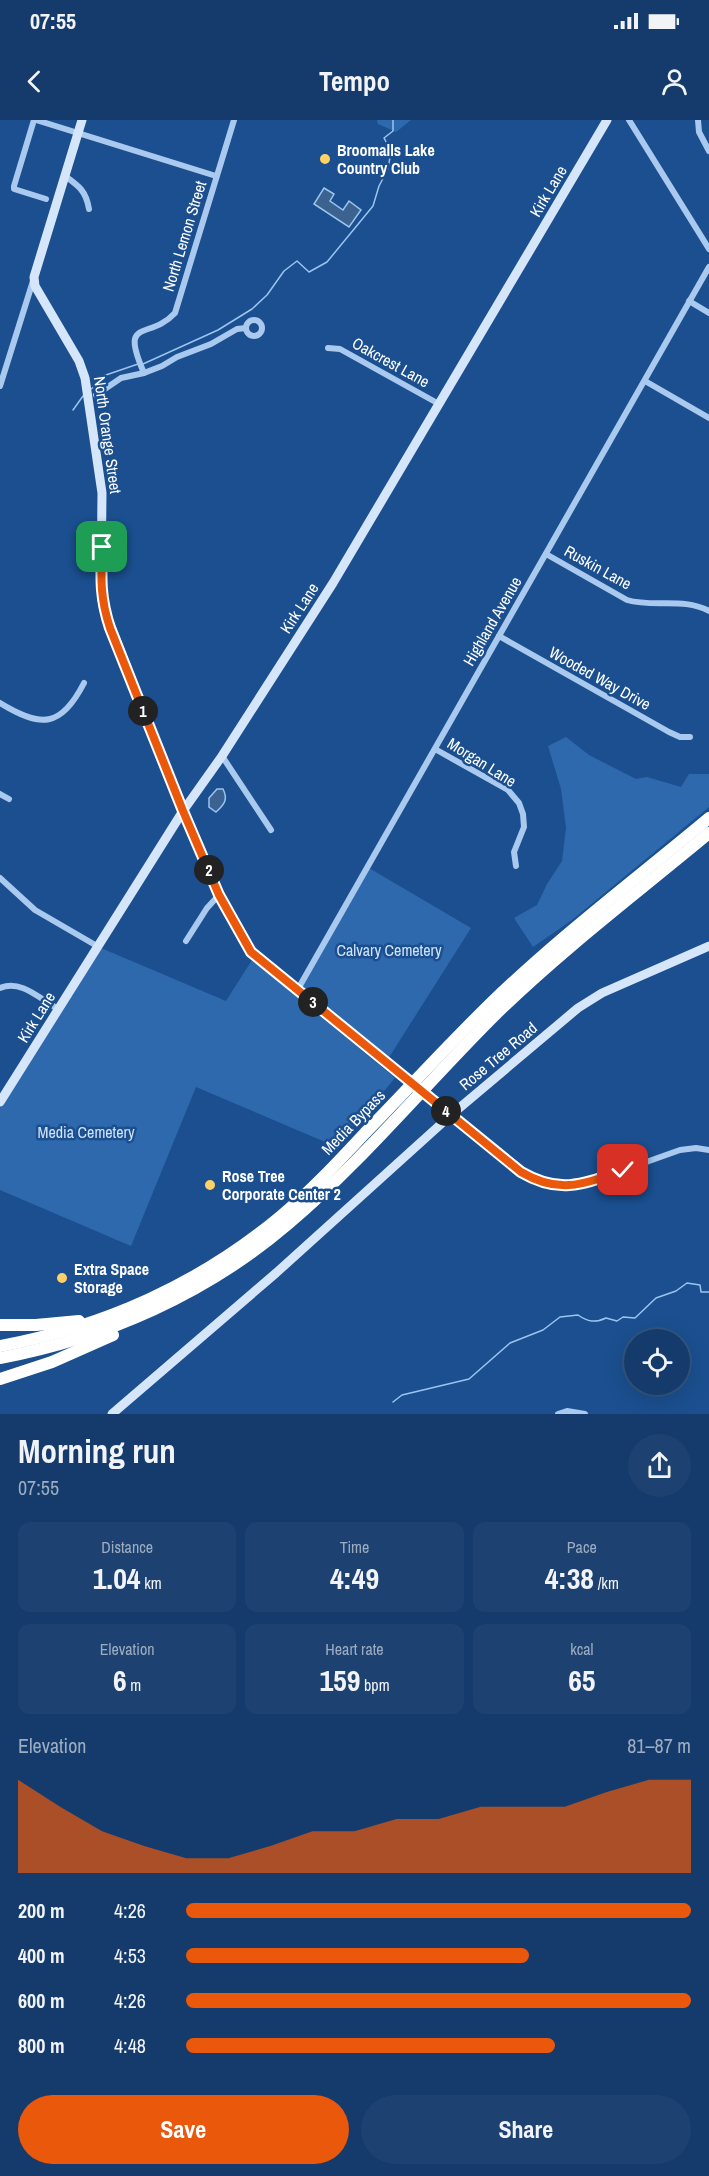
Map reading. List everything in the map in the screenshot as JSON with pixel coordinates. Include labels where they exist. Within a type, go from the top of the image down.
[{"type":"highway","name":"Media Bypass","points":[[0,1346],[59,1333],[138,1305],[176,1287],[247,1242],[280,1216],[327,1173],[454,1040],[516,979],[709,818]]},
{"type":"highway","name":"Media Bypass","points":[[0,1358],[83,1338],[123,1323],[181,1297],[254,1252],[304,1211],[524,987],[709,833]]},
{"type":"highway","points":[[0,1379],[52,1362],[103,1340],[181,1297]]},
{"type":"highway","points":[[0,1325],[72,1322],[138,1305]]},
{"type":"street","points":[[46,199],[14,189],[35,120],[216,176]]},
{"type":"street","points":[[0,386],[82,120]]},
{"type":"street","name":"North Lemon Street","points":[[143,370],[134,347],[136,335],[171,318],[175,313],[234,120]]},
{"type":"street","name":"Kirk Lane","points":[[0,1102],[183,811],[222,756],[333,583],[607,120]]},
{"type":"street","points":[[628,120],[709,249]]},
{"type":"street","points":[[698,120],[699,132],[709,151]]},
{"type":"street","points":[[65,176],[82,188],[87,197],[89,209]]},
{"type":"street","name":"Highland Avenue","points":[[298,989],[709,267]]},
{"type":"street","name":"North Orange Street","points":[[34,277],[35,286],[79,361],[85,378],[102,493],[100,588],[103,606],[183,811],[219,895],[251,952],[451,1115]]},
{"type":"street","points":[[689,301],[709,313]]},
{"type":"street","points":[[96,395],[121,378],[211,344],[237,329],[246,328]]},
{"type":"street","name":"Oakcrest Lane","points":[[328,348],[340,349],[439,404]]},
{"type":"street","points":[[645,381],[709,418]]},
{"type":"street","name":"Ruskin Lane","points":[[546,554],[627,600],[637,603],[691,605],[709,611]]},
{"type":"street","name":"Wooded Way Drive","points":[[499,636],[669,732],[680,737],[690,737]]},
{"type":"street","points":[[0,703],[21,716],[46,720],[67,710],[84,682]]},
{"type":"street","name":"Morgan Lane","points":[[435,749],[508,790],[519,802],[524,827],[514,852],[516,866]]},
{"type":"street","points":[[222,756],[271,830]]},
{"type":"street","points":[[0,794],[9,800]]},
{"type":"street","points":[[0,878],[35,910],[97,946]]},
{"type":"street","points":[[186,941],[207,908],[219,895]]},
{"type":"street","name":"Rose Tree Road","points":[[112,1414],[276,1273],[451,1115],[593,997],[709,946]]},
{"type":"street","points":[[0,988],[12,985],[23,987],[58,1009]]},
{"type":"street","points":[[451,1115],[521,1172],[537,1181],[552,1185],[579,1186],[680,1149],[709,1150]]},
{"type":"street","points":[[558,1414],[567,1411],[578,1411],[585,1414]]},
{"type":"green space","points":[[377,120],[411,120],[396,132],[378,124]]},
{"type":"green space","points":[[566,737],[589,755],[636,779],[647,777],[681,787],[689,774],[709,774],[709,807],[572,920],[533,947],[514,918],[537,905],[562,861],[566,828],[561,789],[548,746]]},
{"type":"green space","name":"Calvary Cemetery","points":[[369,868],[471,928],[388,1059],[303,988],[303,983]]},
{"type":"green space","name":"Media Cemetery","points":[[101,948],[226,1001],[252,960],[395,1078],[337,1147],[196,1087],[131,1246],[0,1190],[0,1108]]},
{"type":"shaded area","points":[[324,188],[334,194],[330,201],[343,210],[349,201],[361,210],[349,227],[314,204]]},
{"type":"shaded area","points":[[217,789],[223,789],[225,799],[216,812],[209,807],[209,798]]},
{"type":"waterway","points":[[143,364],[218,330],[252,309],[267,295],[284,271],[297,261],[309,272],[327,262],[373,206],[379,186],[388,169],[391,151],[384,138],[393,131],[393,120]]},
{"type":"waterway","points":[[91,389],[103,376],[138,364]]},
{"type":"waterway","points":[[73,410],[83,396]]},
{"type":"waterway","points":[[393,1402],[402,1395],[469,1379],[510,1343],[543,1330],[560,1317],[578,1315],[595,1321],[606,1318],[617,1321],[623,1317],[635,1318],[656,1298],[676,1291],[687,1283],[700,1285],[701,1292],[709,1292]]},
{"type":"place","name":"Broomalls Lake Country Club","points":[[325,159]]},
{"type":"place","name":"Rose Tree Corporate Center 2","points":[[210,1185]]},
{"type":"place","name":"Extra Space Storage","points":[[62,1278]]},
{"type":"route","points":[[102,547],[100,588],[110,628],[219,895],[251,952],[521,1172],[537,1181],[552,1185],[579,1186],[623,1170]]}]
